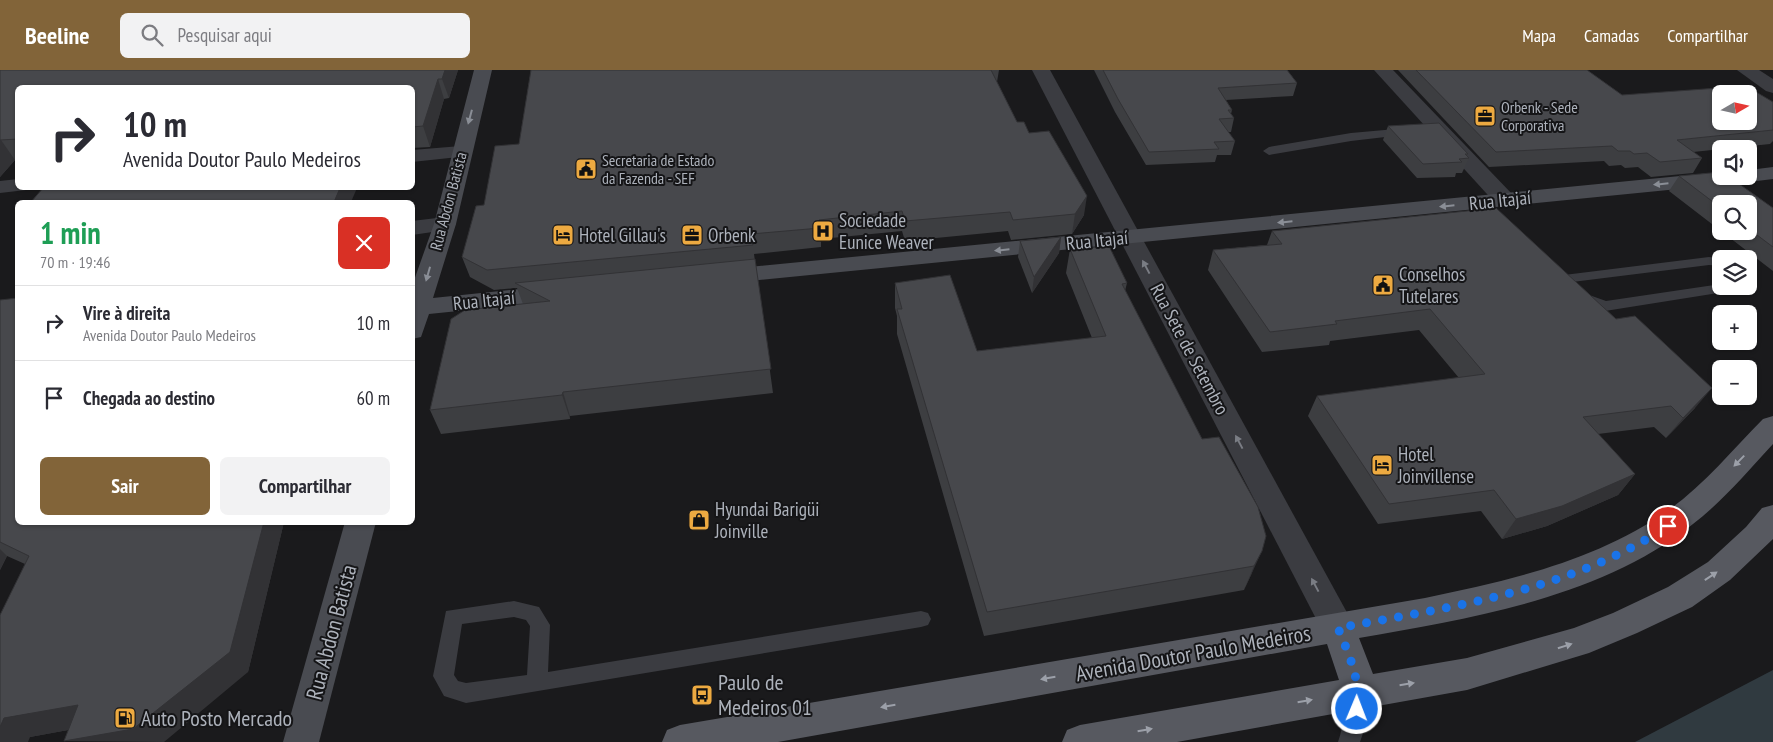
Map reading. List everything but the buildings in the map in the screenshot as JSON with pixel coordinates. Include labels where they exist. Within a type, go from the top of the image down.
[{"type":"main road","name":"Rua Abdon Batista","points":[[415,321],[445,224],[461,152],[483,70]]},
{"type":"main road","points":[[1757,175],[1773,173]]},
{"type":"main road","name":"Rua Itajaí","points":[[698,280],[1130,237],[1481,209],[1505,200],[1712,179]]},
{"type":"main road","name":"Rua Itajaí","points":[[419,307],[580,291]]},
{"type":"main road","name":"Avenida Doutor Paulo Medeiros","points":[[680,742],[1338,628],[1495,597],[1568,574],[1640,544],[1681,517],[1714,488],[1773,426]]},
{"type":"main road","points":[[1080,742],[1359,691],[1467,674],[1522,660],[1625,623],[1680,597],[1719,571],[1773,517]]},
{"type":"main road","name":"Rua Abdon Batista","points":[[301,742],[360,525]]},
{"type":"main road","points":[[1338,628],[1353,666],[1359,691]]},
{"type":"street","name":"Rua Sete de Setembro","points":[[1041,70],[1338,628]]},
{"type":"street","points":[[1383,70],[1505,200]]},
{"type":"street","points":[[1746,70],[1773,87]]},
{"type":"street","points":[[415,156],[461,152]]},
{"type":"street","points":[[0,187],[15,185]]},
{"type":"street","points":[[415,228],[445,224]]},
{"type":"lane","points":[[1269,151],[1376,133],[1439,130]]},
{"type":"lane","points":[[1556,280],[1712,261]]},
{"type":"lane","points":[[1543,268],[1576,295],[1605,306],[1712,290]]},
{"type":"lane","points":[[537,683],[540,625],[532,613],[514,609],[453,617],[443,676],[451,689],[466,693],[537,683],[921,619]]},
{"type":"lane","points":[[1349,742],[1355,726],[1359,691]]},
{"type":"shaded area","points":[[1773,670],[1773,742],[1635,742]]},
{"type":"place","name":"Orbenk - Sede Corporativa","points":[[1485,116]]},
{"type":"place","name":"Secretaria de Estado da Fazenda - SEF","points":[[586,169]]},
{"type":"place","name":"Sociedade Eunice Weaver","points":[[823,231]]},
{"type":"place","name":"Hotel Gillau's","points":[[563,235]]},
{"type":"place","name":"Orbenk","points":[[692,235]]},
{"type":"place","name":"Conselhos Tutelares","points":[[1383,285]]},
{"type":"place","name":"Hotel Joinvillense","points":[[1382,465]]},
{"type":"place","name":"Hyundai Barigüi Joinville","points":[[699,520]]},
{"type":"place","name":"Paulo de Medeiros 01","points":[[702,695]]},
{"type":"place","name":"Auto Posto Mercado","points":[[125,718]]},
{"type":"route","points":[[1357,709],[1359,691],[1353,666],[1338,628],[1485,600],[1543,584],[1640,544],[1668,526]]}]
